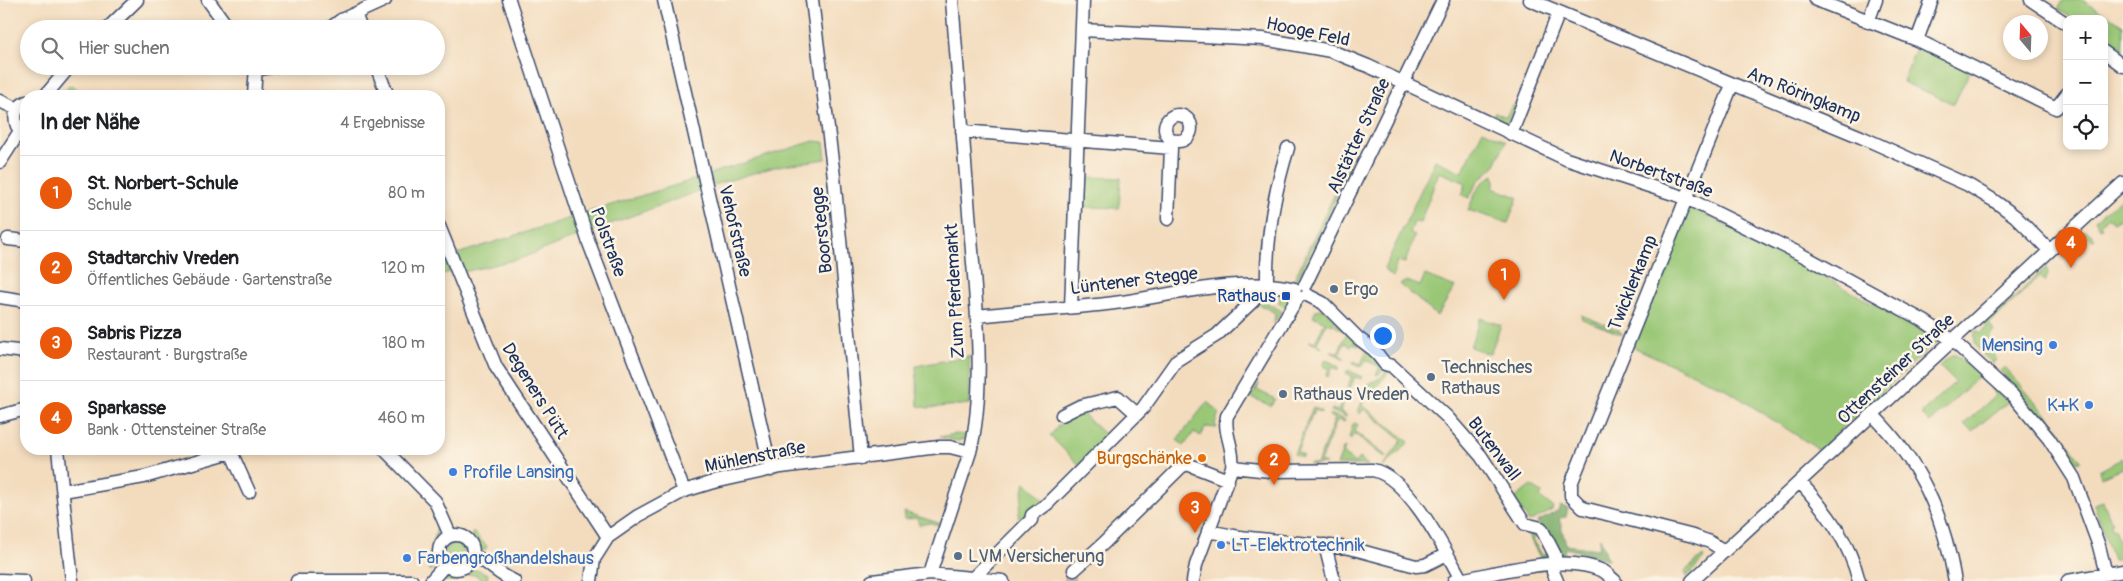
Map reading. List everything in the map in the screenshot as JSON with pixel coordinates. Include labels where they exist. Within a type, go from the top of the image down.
[{"type":"street","points":[[116,20],[137,0]]},
{"type":"street","points":[[208,0],[222,20]]},
{"type":"street","points":[[345,20],[385,0]]},
{"type":"street","name":"Polstraße","points":[[510,0],[589,243],[684,491]]},
{"type":"street","name":"Vehofstraße","points":[[664,0],[771,470]]},
{"type":"street","name":"Boorstegge","points":[[812,0],[834,177],[861,458]]},
{"type":"street","name":"Zum Pferdemarkt","points":[[930,574],[970,452],[975,432],[978,402],[977,316],[952,0]]},
{"type":"street","points":[[1071,307],[1083,0]]},
{"type":"street","name":"Alstätter Straße","points":[[1232,467],[1233,454],[1226,429],[1227,416],[1301,292],[1443,0]]},
{"type":"street","name":"Am Röringkamp","points":[[1530,0],[1861,137],[1968,185],[2015,216],[2049,250]]},
{"type":"street","points":[[1868,22],[1876,0]]},
{"type":"street","points":[[1917,40],[1932,0]]},
{"type":"street","points":[[2031,0],[2063,21]]},
{"type":"street","points":[[1823,1],[1868,22],[1917,40],[2056,108],[2063,99]]},
{"type":"street","points":[[1512,134],[1559,12]]},
{"type":"street","points":[[355,14],[357,20]]},
{"type":"street","name":"Hooge Feld","points":[[1082,30],[1221,36],[1290,43],[1331,51],[1403,82]]},
{"type":"street","points":[[2108,55],[2123,66]]},
{"type":"street","points":[[50,90],[62,75]]},
{"type":"street","points":[[254,75],[254,90]]},
{"type":"street","points":[[380,75],[386,90]]},
{"type":"street","name":"Norbertstraße","points":[[1403,82],[1566,159],[1686,198],[1800,254],[1924,321],[1952,340],[2013,396],[2064,459],[2074,478],[2086,509],[2099,546],[2106,574]]},
{"type":"street","name":"Twicklerkamp","points":[[1724,551],[1710,542],[1693,536],[1583,508],[1571,496],[1571,484],[1732,85]]},
{"type":"street","points":[[0,100],[20,106]]},
{"type":"street","points":[[20,108],[15,121],[20,128]]},
{"type":"street","points":[[962,131],[1077,142],[1172,144],[1168,219]]},
{"type":"street","points":[[0,162],[20,136]]},
{"type":"street","points":[[972,579],[1032,520],[1032,516],[1047,504],[1137,414],[1178,360],[1217,335],[1253,301],[1264,285],[1270,227],[1288,148]]},
{"type":"street","name":"Ottensteiner Straße","points":[[1692,581],[1874,415],[1952,340],[2123,183]]},
{"type":"street","points":[[8,239],[20,241]]},
{"type":"street","name":"Degeners Pütt","points":[[445,241],[496,367],[608,537]]},
{"type":"street","name":"Lüntener Stegge","points":[[977,316],[1107,304],[1193,290],[1264,285],[1301,292]]},
{"type":"street","name":"Butenwall","points":[[1301,292],[1323,303],[1358,338],[1374,350],[1385,364],[1392,366],[1405,377],[1482,456],[1525,524],[1541,528],[1555,555],[1553,572],[1557,581]]},
{"type":"street","points":[[0,297],[20,300]]},
{"type":"street","points":[[0,349],[20,351]]},
{"type":"street","points":[[1062,415],[1080,406],[1118,397],[1137,414]]},
{"type":"street","points":[[0,416],[20,411]]},
{"type":"street","points":[[1874,415],[1909,455],[1927,490],[1944,534],[1955,581]]},
{"type":"street","name":"Mühlenstraße","points":[[591,581],[594,560],[608,537],[638,516],[684,491],[710,483],[771,470],[939,447],[970,452]]},
{"type":"street","points":[[59,455],[72,581]]},
{"type":"street","points":[[63,491],[144,477],[214,455]]},
{"type":"street","points":[[232,455],[249,492]]},
{"type":"street","points":[[390,455],[435,501],[450,535]]},
{"type":"street","points":[[1074,570],[1104,544],[1181,467],[1187,464],[1228,480]]},
{"type":"street","points":[[1193,581],[1208,531],[1232,467],[1270,471],[1378,471],[1395,480],[1420,512],[1447,554],[1459,581],[1508,570],[1566,562],[1604,571],[1615,581]]},
{"type":"street","points":[[1800,482],[1827,513],[1840,534],[1859,581]]},
{"type":"street","points":[[1208,531],[1240,537],[1357,550],[1420,567],[1447,554]]},
{"type":"street","points":[[450,535],[465,537],[472,545],[472,555],[468,564],[459,568],[445,565],[438,555],[438,549],[440,543],[450,535]]},
{"type":"street","points":[[1324,545],[1334,581]]},
{"type":"street","points":[[472,555],[481,559],[504,577],[514,581]]},
{"type":"street","points":[[431,581],[445,565]]},
{"type":"street","points":[[2068,581],[2123,571]]},
{"type":"street","points":[[872,581],[930,574],[1003,581]]},
{"type":"street","points":[[0,580],[24,581]]},
{"type":"street","points":[[297,581],[412,581]]},
{"type":"green space","points":[[2064,0],[2082,0],[2107,15],[2067,15],[2058,9]]},
{"type":"green space","points":[[2108,16],[2123,25],[2123,52],[2108,43]]},
{"type":"green space","points":[[1917,45],[1970,71],[1954,104],[1903,82]]},
{"type":"green space","points":[[70,85],[78,90],[66,90]]},
{"type":"green space","points":[[1512,105],[1515,107],[1508,122],[1503,123],[1493,117],[1495,112],[1506,117]]},
{"type":"green space","points":[[1483,130],[1506,141],[1494,167],[1478,181],[1469,198],[1462,195],[1466,183],[1439,172],[1420,223],[1414,222],[1410,233],[1415,235],[1405,263],[1397,261],[1393,277],[1384,269],[1435,160],[1462,172]]},
{"type":"green space","points":[[814,141],[824,142],[826,159],[778,166],[713,185],[710,176],[712,173]]},
{"type":"green space","points":[[1348,166],[1350,168],[1298,278],[1294,279]]},
{"type":"green space","points":[[1494,175],[1495,182],[1493,188],[1518,197],[1508,223],[1468,210],[1480,185]]},
{"type":"green space","points":[[1081,177],[1121,178],[1119,208],[1080,207]]},
{"type":"green space","points":[[699,178],[702,190],[591,231],[585,213]]},
{"type":"green space","points":[[2123,197],[2123,216],[2114,222],[2108,217],[2100,224],[2103,228],[2100,229],[2095,220]]},
{"type":"green space","points":[[1688,207],[1762,242],[1938,340],[1819,450],[1724,388],[1631,346]]},
{"type":"green space","points":[[573,217],[580,235],[522,258],[464,272],[457,254]]},
{"type":"green space","points":[[2085,230],[2090,232],[2095,239],[2093,241],[2087,235],[2077,245],[2079,248],[2068,261],[2060,253]]},
{"type":"green space","points":[[445,258],[450,272],[445,273]]},
{"type":"green space","points":[[2046,267],[2048,274],[2045,282],[2040,276],[1989,324],[1994,330],[1989,337],[1989,345],[1991,352],[1997,359],[1993,363],[1976,346],[1975,332],[1977,330],[1980,333],[1987,327],[1984,324],[2006,306]]},
{"type":"green space","points":[[1425,275],[1455,287],[1437,316],[1400,284],[1407,281],[1420,286]]},
{"type":"green space","points":[[1281,292],[1292,296],[1286,310],[1279,303]]},
{"type":"green space","points":[[1260,299],[1282,311],[1274,323],[1275,313],[1256,302]]},
{"type":"green space","points":[[1323,309],[1336,320],[1333,325],[1327,323],[1317,343],[1322,348],[1308,341],[1315,342],[1325,322],[1313,316],[1316,310]]},
{"type":"green space","points":[[1581,315],[1619,330],[1623,335],[1582,319]]},
{"type":"green space","points":[[1480,318],[1501,325],[1490,354],[1470,347]]},
{"type":"green space","points":[[1337,322],[1360,343],[1359,346],[1353,343],[1351,346],[1345,343],[1339,354],[1345,359],[1331,352],[1338,353],[1347,332],[1335,326]]},
{"type":"green space","points":[[1367,350],[1384,368],[1378,375],[1376,374],[1380,367],[1366,360],[1362,367],[1353,363],[1354,361],[1361,364]]},
{"type":"green space","points":[[1951,355],[1956,355],[1980,375],[1930,423],[1921,414],[1955,382],[1939,366]]},
{"type":"green space","points":[[969,356],[970,404],[928,408],[918,406],[916,366]]},
{"type":"green space","points":[[1326,359],[1339,367],[1338,370],[1332,367],[1328,377],[1326,376],[1329,369],[1323,366]]},
{"type":"green space","points":[[2004,367],[2050,418],[2081,461],[2077,463],[2050,425],[2000,371]]},
{"type":"green space","points":[[1389,368],[1391,370],[1361,404],[1369,384],[1380,378]]},
{"type":"green space","points":[[1348,370],[1362,377],[1361,379],[1355,377],[1340,412],[1346,415],[1346,417],[1331,411],[1332,409],[1338,411],[1352,376],[1346,373]]},
{"type":"green space","points":[[1259,383],[1257,390],[1275,399],[1271,406],[1251,397]]},
{"type":"green space","points":[[1993,387],[2008,402],[1972,431],[1964,424],[1996,395],[1991,389]]},
{"type":"green space","points":[[1207,402],[1219,412],[1215,424],[1217,428],[1206,427],[1201,436],[1194,432],[1184,446],[1177,440]]},
{"type":"green space","points":[[1361,404],[1409,442],[1382,468],[1402,440],[1364,409],[1360,414],[1358,412]]},
{"type":"green space","points":[[1313,407],[1321,411],[1321,413],[1314,410],[1297,452],[1303,455],[1302,457],[1294,454]]},
{"type":"green space","points":[[1079,410],[1108,438],[1080,466],[1050,436],[1059,425]]},
{"type":"green space","points":[[1330,414],[1345,420],[1344,422],[1337,420],[1320,462],[1326,464],[1310,465],[1310,463],[1317,464],[1335,419],[1329,416]]},
{"type":"green space","points":[[1356,423],[1358,425],[1354,431],[1386,456],[1385,458],[1355,434],[1351,439],[1349,437],[1353,424]]},
{"type":"green space","points":[[955,434],[968,435],[967,438],[958,441],[940,437]]},
{"type":"green space","points":[[1345,447],[1343,454],[1355,463],[1359,458],[1368,465],[1337,465]]},
{"type":"green space","points":[[2123,458],[2123,468],[2101,477],[2099,471]]},
{"type":"green space","points":[[1025,481],[1044,500],[1024,524],[1018,517]]},
{"type":"green space","points":[[1531,486],[1542,493],[1540,497],[1553,507],[1552,510],[1529,522],[1514,499]]},
{"type":"green space","points":[[2103,501],[2112,523],[2110,524],[2112,530],[2114,529],[2119,541],[2123,539],[2123,558],[2113,560],[2094,504]]},
{"type":"green space","points":[[1560,506],[1568,508],[1566,517],[1559,518],[1566,545],[1598,549],[1600,538],[1608,559],[1565,548],[1564,555],[1560,554],[1537,522],[1558,511]]},
{"type":"green space","points":[[904,512],[939,523],[938,525],[930,523],[919,525],[917,518],[905,519]]},
{"type":"green space","points":[[437,527],[435,561],[431,571],[429,569],[432,561],[429,560]]},
{"type":"green space","points":[[1528,530],[1537,532],[1539,535],[1533,539],[1542,555],[1547,552],[1550,557],[1542,561],[1527,533]]},
{"type":"green space","points":[[473,532],[487,546],[485,550],[479,550],[470,537]]},
{"type":"green space","points":[[455,543],[463,548],[464,552],[459,560],[455,561],[447,556],[446,552],[451,544]]},
{"type":"green space","points":[[1703,556],[1704,558],[1687,577],[1685,571]]},
{"type":"green space","points":[[469,569],[479,570],[488,574],[487,580],[480,581],[477,575],[461,574],[458,581],[442,581],[447,576]]},
{"type":"tunnel","points":[[1074,570],[1074,581]]},
{"type":"place","name":"Sparkasse","points":[[2071,268]]},
{"type":"place","name":"Ergo","points":[[1334,289]]},
{"type":"place","name":"Rathaus","points":[[1286,296]]},
{"type":"place","name":"St. Norbert-Schule","points":[[1504,300]]},
{"type":"place","name":"Mensing","points":[[2053,345]]},
{"type":"place","name":"Technisches Rathaus","points":[[1431,377]]},
{"type":"place","name":"Rathaus Vreden","points":[[1283,394]]},
{"type":"place","name":"K+K","points":[[2089,405]]},
{"type":"place","name":"Burgschänke","points":[[1202,458]]},
{"type":"place","name":"Profile Lansing","points":[[453,472]]},
{"type":"place","name":"Stadtarchiv Vreden","points":[[1274,485]]},
{"type":"place","name":"Sabris Pizza","points":[[1195,533]]},
{"type":"place","name":"LT-Elektrotechnik","points":[[1221,545]]},
{"type":"place","name":"LVM Versicherung","points":[[958,556]]},
{"type":"place","name":"Farbengroßhandelshaus","points":[[407,558]]}]
